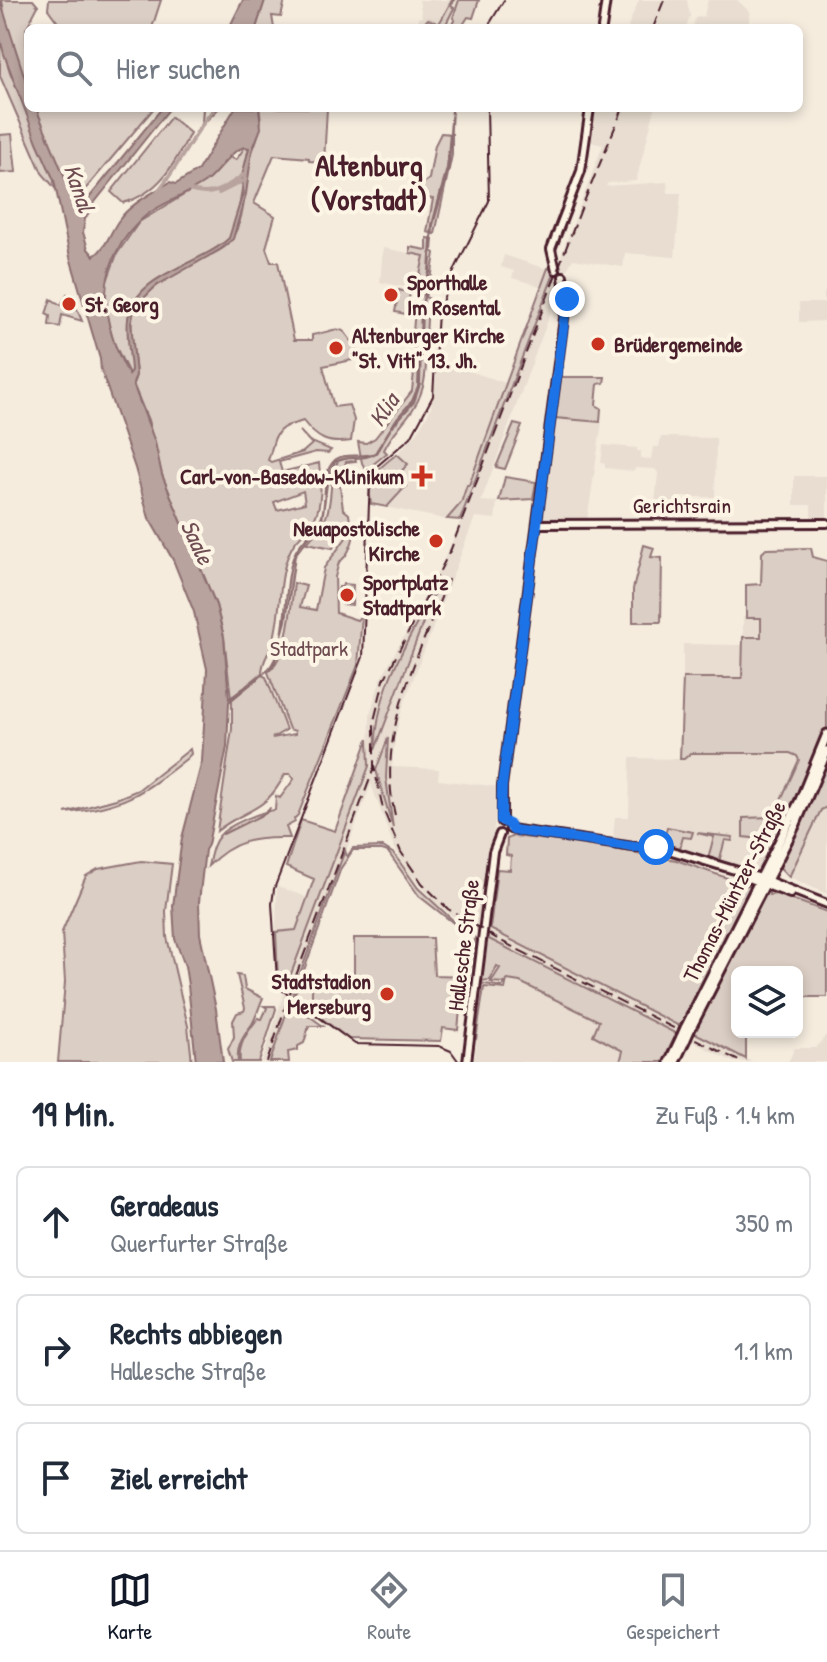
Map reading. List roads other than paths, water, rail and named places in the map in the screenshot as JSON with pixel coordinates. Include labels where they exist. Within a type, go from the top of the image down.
[{"type":"main road","points":[[603,24],[606,0]]},
{"type":"main road","points":[[556,267],[551,253],[581,171],[589,112]]},
{"type":"main road","points":[[502,822],[500,801],[566,303],[563,281]]},
{"type":"main road","name":"Gerichtsrain","points":[[537,524],[827,523]]},
{"type":"main road","name":"Thomas-Müntzer-Straße","points":[[763,881],[827,734]]},
{"type":"main road","name":"Thomas-Müntzer-Straße","points":[[672,1062],[805,805],[827,751]]},
{"type":"main road","points":[[502,822],[509,824],[510,829]]},
{"type":"main road","points":[[502,822],[497,827],[500,834],[507,834],[510,829]]},
{"type":"main road","points":[[510,829],[634,847],[656,847],[662,843],[665,849],[827,906]]},
{"type":"main road","name":"Hallesche Straße","points":[[467,1062],[493,852],[500,834]]},
{"type":"waterway","points":[[202,123],[203,112]]},
{"type":"waterway","points":[[158,191],[212,112]]},
{"type":"waterway","points":[[198,129],[215,112]]},
{"type":"waterway","points":[[186,189],[210,193],[245,174]]},
{"type":"waterway","points":[[219,193],[245,180]]},
{"type":"waterway","points":[[223,834],[266,813],[270,808]]},
{"type":"tunnel","points":[[558,264],[563,276]]},
{"type":"tram line","points":[[489,24],[504,0]]},
{"type":"tram line","points":[[459,1062],[451,1051],[439,1046],[355,1044],[282,990],[277,980],[272,904],[274,889],[363,657],[370,478],[376,467],[411,437],[433,396],[438,312],[455,269],[489,201],[487,112]]},
{"type":"railway","points":[[655,24],[664,0]]},
{"type":"railway","points":[[621,112],[451,549],[384,680],[374,721],[374,767],[383,809],[401,852],[422,883],[448,909],[499,940],[741,1062]]},
{"type":"railway","points":[[395,815],[390,784],[396,723],[414,663],[449,577]]},
{"type":"railway","points":[[267,1062],[374,768]]},
{"type":"place","name":"Sporthalle Im Rosental","points":[[391,295]]},
{"type":"place","name":"St. Georg","points":[[69,304]]},
{"type":"place","name":"Brüdergemeinde","points":[[598,344]]},
{"type":"place","name":"Altenburger Kirche \"St. Viti\" 13. Jh.","points":[[336,348]]},
{"type":"place","name":"Carl-von-Basedow-Klinikum","points":[[422,476]]},
{"type":"place","name":"Neuapostolische Kirche","points":[[436,541]]},
{"type":"place","name":"Sportplatz Stadtpark","points":[[347,595]]},
{"type":"place","name":"Stadtstadion Merseburg","points":[[387,994]]},
{"type":"district","name":"Altenburg (Vorstadt)","points":[[369,183]]},
{"type":"water label","name":"Kanal","points":[[79,188]]},
{"type":"water label","name":"Klia","points":[[384,410]]},
{"type":"water label","name":"Saale","points":[[197,542]]},
{"type":"park label","name":"Stadtpark","points":[[309,648]]}]
